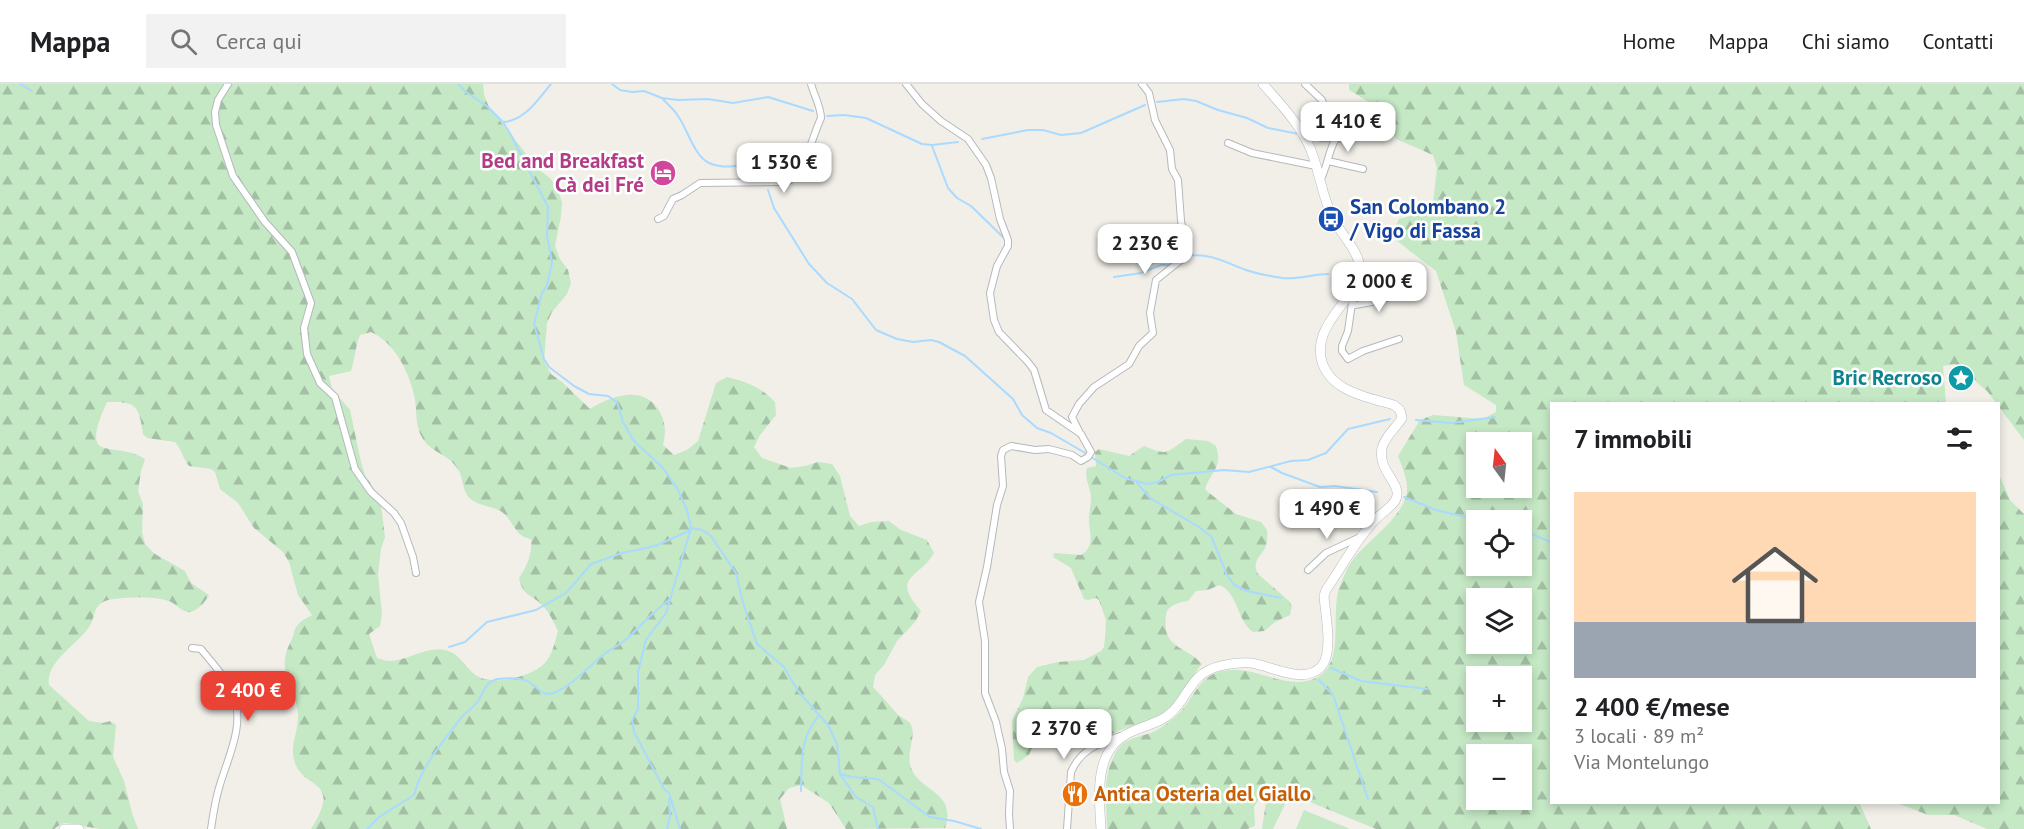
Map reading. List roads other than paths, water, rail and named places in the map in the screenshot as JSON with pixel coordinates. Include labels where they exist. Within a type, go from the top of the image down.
[{"type":"street","points":[[228,84],[218,100],[215,112],[216,125],[233,176],[264,222],[292,252],[311,303],[304,328],[307,354],[320,383],[335,397],[355,469],[371,492],[394,513],[401,523],[416,573]]},
{"type":"street","points":[[658,219],[664,216],[673,199],[700,183],[786,182],[792,180],[803,163],[822,118],[811,84]]},
{"type":"street","points":[[906,84],[934,116],[968,140],[986,165],[1008,240],[1008,246],[997,266],[990,293],[994,320],[999,332],[1034,370],[1046,410],[1081,434]]},
{"type":"street","points":[[1010,829],[1008,814],[1010,791],[1004,772],[996,722],[985,693],[985,641],[979,602],[987,567],[993,521],[1003,486],[1001,456],[1003,450],[1011,446],[1035,450],[1049,449],[1072,455],[1081,461],[1084,460],[1091,452],[1072,414],[1094,387],[1129,364],[1139,346],[1154,333],[1150,313],[1156,280],[1181,260],[1184,238],[1178,180],[1172,169],[1170,150],[1155,120],[1149,93],[1142,84]]},
{"type":"street","points":[[1263,84],[1294,121],[1308,144],[1324,199],[1334,221],[1359,262],[1353,288],[1348,331],[1342,351],[1348,359],[1363,351],[1399,339]]},
{"type":"street","points":[[1305,84],[1322,100],[1335,140],[1320,182]]},
{"type":"street","points":[[1228,143],[1252,153],[1316,166]]},
{"type":"street","points":[[1328,161],[1363,169]]},
{"type":"street","points":[[1353,288],[1364,296],[1373,289],[1394,286],[1396,283],[1394,268]]},
{"type":"street","points":[[1352,301],[1355,305],[1372,302],[1415,285]]},
{"type":"street","points":[[1066,829],[1071,772],[1082,754],[1089,749],[1163,720],[1174,710],[1196,678],[1206,670],[1221,665],[1249,663],[1297,675],[1311,674],[1321,667],[1328,648],[1324,596],[1372,522],[1396,499],[1397,491],[1381,459],[1387,437],[1402,418],[1400,410],[1394,405],[1343,388],[1331,379],[1323,366],[1319,346],[1324,331],[1353,288]]},
{"type":"street","points":[[1308,570],[1326,553],[1363,536]]},
{"type":"street","points":[[192,648],[201,649],[227,683],[235,700],[237,715],[235,742],[219,787],[211,829]]},
{"type":"street","points":[[1101,829],[1099,782],[1109,753],[1124,735]]},
{"type":"street","points":[[64,829],[79,829]]},
{"type":"waterway","points":[[20,84],[32,91]]},
{"type":"waterway","points":[[458,84],[503,122],[548,207],[547,235],[552,263],[534,324],[544,359],[549,367],[574,386],[589,394],[608,396],[617,402],[623,422],[633,440],[663,468],[677,488],[687,510],[691,528],[666,613],[646,640],[638,672],[638,709],[632,720],[634,732],[664,789],[669,793],[680,829]]},
{"type":"waterway","points":[[503,122],[518,118],[551,84]]},
{"type":"waterway","points":[[612,84],[620,90],[644,91],[662,98],[678,100],[708,99],[733,103],[768,97],[813,111]]},
{"type":"waterway","points":[[662,98],[676,113],[699,154],[709,163],[725,167],[755,167],[769,178]]},
{"type":"waterway","points":[[1157,102],[1184,99],[1196,101],[1247,118],[1268,128],[1299,134]]},
{"type":"waterway","points":[[982,139],[1028,130],[1043,130],[1061,135],[1081,133],[1145,105]]},
{"type":"waterway","points":[[827,116],[844,115],[866,118],[922,144],[958,142]]},
{"type":"waterway","points":[[1307,137],[1321,141],[1352,142]]},
{"type":"waterway","points":[[932,146],[948,188],[957,198],[971,206],[1004,238]]},
{"type":"waterway","points":[[768,190],[774,208],[809,264],[827,283],[852,299],[876,330],[897,339],[913,342],[931,340],[939,342],[965,356],[1013,399],[1022,415],[1037,428],[1051,433],[1087,454]]},
{"type":"waterway","points":[[1188,256],[1210,257],[1250,271],[1282,278],[1328,274]]},
{"type":"waterway","points":[[1114,277],[1141,273],[1161,265],[1169,265]]},
{"type":"waterway","points":[[1416,420],[1451,423],[1495,417]]},
{"type":"waterway","points":[[1091,457],[1125,478],[1147,484],[1158,482],[1171,475],[1224,470],[1249,472],[1291,461],[1308,460],[1326,453],[1348,429],[1390,419]]},
{"type":"waterway","points":[[1271,467],[1320,487],[1335,486],[1377,492]]},
{"type":"waterway","points":[[1137,483],[1150,498],[1211,536],[1227,575],[1234,585],[1247,591],[1281,598]]},
{"type":"waterway","points":[[1404,497],[1436,510],[1466,517]]},
{"type":"waterway","points":[[691,528],[702,530],[711,536],[736,573],[757,644],[784,667],[798,691],[828,725],[837,744],[840,774],[856,797],[873,807],[878,829]]},
{"type":"waterway","points":[[449,647],[465,642],[487,622],[536,610],[566,593],[591,564],[622,553],[655,546],[691,530]]},
{"type":"waterway","points":[[1532,534],[1550,542]]},
{"type":"waterway","points":[[367,829],[379,817],[414,795],[433,755],[490,682],[510,678],[526,680],[544,693],[556,692],[626,640],[669,600]]},
{"type":"waterway","points":[[1331,668],[1361,681],[1427,689]]},
{"type":"waterway","points":[[1319,680],[1333,695],[1368,799]]},
{"type":"waterway","points":[[801,791],[805,742],[819,715]]},
{"type":"waterway","points":[[840,774],[878,779],[930,817],[981,829]]},
{"type":"waterway","points":[[667,829],[670,816],[669,799]]},
{"type":"place","name":"Bed and Breakfast Cà dei Fré","points":[[663,173]]},
{"type":"place","name":"San Colombano 2 / Vigo di Fassa","points":[[1331,219]]},
{"type":"place","name":"Bric Recroso","points":[[1961,378]]},
{"type":"place","name":"Antica Osteria del Giallo","points":[[1075,794]]}]
